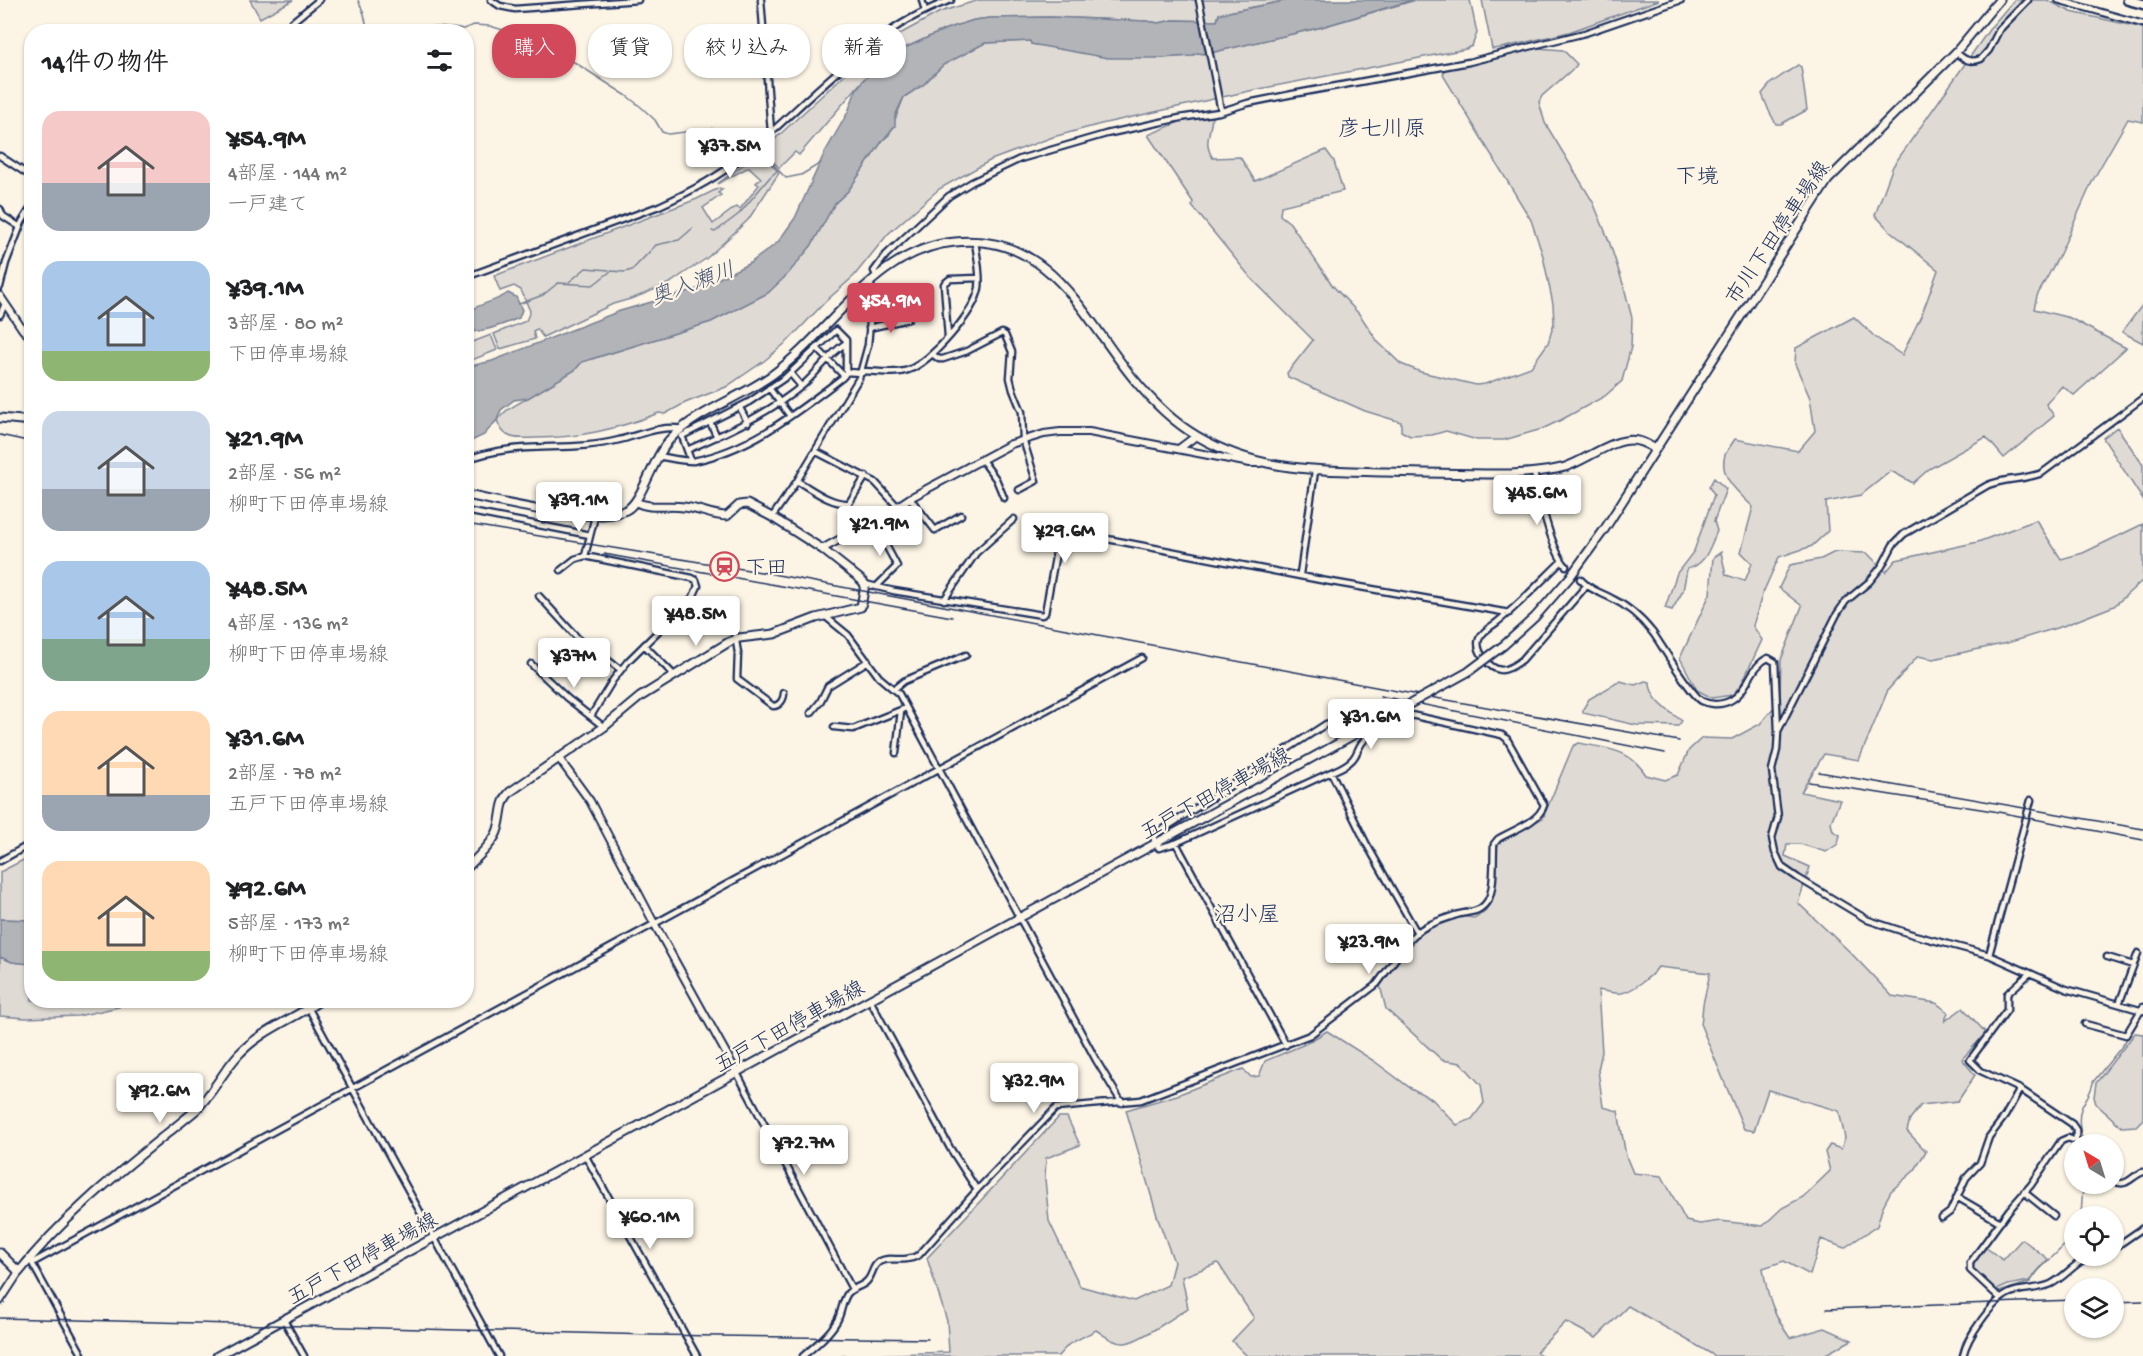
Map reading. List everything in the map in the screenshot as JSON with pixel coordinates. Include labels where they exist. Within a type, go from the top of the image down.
[{"type":"highway","points":[[2128,0],[2143,4]]},
{"type":"main road","name":"市川下田停車場線","points":[[1655,448],[1828,180],[1956,52],[1999,0]]},
{"type":"main road","points":[[474,497],[571,515],[595,516],[626,511],[636,502],[667,442],[682,429],[705,413],[755,387],[791,361],[877,277],[903,258],[930,247],[956,242],[975,242],[1010,249],[1026,256],[1053,274],[1082,306],[1131,376],[1148,396],[1198,437],[1227,451],[1262,463],[1315,471],[1534,473],[1565,467],[1584,460],[1617,442],[1638,441],[1655,448]]},
{"type":"main road","points":[[0,418],[24,420]]},
{"type":"main road","name":"五戸下田停車場線","points":[[217,1356],[1468,672],[1504,645],[1535,617],[1570,577],[1604,530],[1655,448]]},
{"type":"main road","points":[[474,860],[496,835],[500,826],[505,797],[558,757],[604,727],[640,697],[736,639],[774,634],[816,618],[861,607],[865,584],[822,549],[772,517],[742,503],[727,516],[722,516],[693,508],[647,507],[636,502]]},
{"type":"main road","points":[[0,1253],[19,1272],[30,1262],[42,1244],[90,1197],[196,1110],[210,1096],[238,1055],[277,1025],[309,1009]]},
{"type":"street","points":[[290,24],[319,0]]},
{"type":"street","points":[[491,0],[500,6],[515,9],[638,0]]},
{"type":"street","points":[[761,0],[771,132]]},
{"type":"street","points":[[922,0],[926,11]]},
{"type":"street","points":[[474,274],[660,206],[680,196],[741,159],[841,68],[893,30],[951,0]]},
{"type":"street","points":[[1199,0],[1222,109]]},
{"type":"street","points":[[877,277],[874,271],[876,267],[949,196],[990,172],[1020,159],[1097,136],[1259,101],[1469,62],[1520,50],[1585,33],[1681,0]]},
{"type":"street","points":[[1956,52],[1970,61],[1981,59],[1989,50],[1998,30],[2028,0]]},
{"type":"street","points":[[2058,0],[2143,24]]},
{"type":"street","points":[[0,156],[24,172]]},
{"type":"street","points":[[0,209],[2,218],[20,227]]},
{"type":"street","points":[[0,287],[6,263],[24,220]]},
{"type":"street","points":[[658,456],[690,461],[726,453],[761,436],[845,374],[902,372],[910,369],[932,354],[948,337],[975,300],[979,278],[975,242]]},
{"type":"street","points":[[948,337],[944,284],[950,279],[979,278]]},
{"type":"street","points":[[772,517],[797,481],[862,372],[868,345],[871,283]]},
{"type":"street","points":[[0,296],[24,331]]},
{"type":"street","points":[[0,315],[6,304]]},
{"type":"street","points":[[869,328],[908,319]]},
{"type":"street","points":[[690,461],[682,436],[740,408],[790,373],[836,330],[846,340],[845,374]]},
{"type":"street","points":[[932,354],[943,359],[967,351],[1002,333],[1005,335],[1012,352],[1010,378],[1022,412],[1023,439],[1036,481],[1019,490]]},
{"type":"street","points":[[687,450],[748,423],[801,386],[846,343]]},
{"type":"street","points":[[817,348],[845,374]]},
{"type":"street","points":[[790,373],[801,386]]},
{"type":"street","points":[[769,388],[790,416]]},
{"type":"street","points":[[1778,731],[1837,614],[1846,602],[1869,582],[1882,566],[1893,545],[1904,534],[1988,485],[1999,481],[2026,479],[2042,473],[2143,398]]},
{"type":"street","points":[[740,408],[748,423]]},
{"type":"street","points":[[710,422],[717,437]]},
{"type":"street","points":[[474,457],[518,450],[596,445],[658,429],[672,427],[682,429]]},
{"type":"street","points":[[822,549],[982,460],[1023,439],[1044,434],[1089,432],[1250,463],[1262,463]]},
{"type":"street","points":[[1180,449],[1198,437]]},
{"type":"street","points":[[1193,452],[1198,437]]},
{"type":"street","points":[[815,451],[866,476],[880,486],[897,506]]},
{"type":"street","points":[[982,460],[996,479],[1004,498]]},
{"type":"street","points":[[1300,574],[1315,471]]},
{"type":"street","points":[[1534,473],[1553,542],[1564,564],[1483,633],[1478,640],[1481,654],[1491,666],[1499,670],[1508,669],[1522,660],[1586,586]]},
{"type":"street","points":[[797,481],[828,499],[843,504],[849,503],[866,476]]},
{"type":"street","points":[[910,498],[935,530],[960,515]]},
{"type":"street","points":[[474,513],[590,535]]},
{"type":"street","points":[[585,556],[595,516]]},
{"type":"street","points":[[945,600],[976,553],[1014,519]]},
{"type":"street","points":[[873,521],[897,566],[876,587]]},
{"type":"street","points":[[865,584],[945,600],[1042,615],[1045,613],[1059,536],[1064,532],[1509,613]]},
{"type":"street","points":[[561,570],[585,556],[692,578],[696,580],[698,586],[692,598],[621,670],[591,716]]},
{"type":"street","points":[[1580,579],[1586,586],[1636,614],[1668,653],[1694,695],[1701,701],[1710,704],[1724,703],[1737,698],[1760,663],[1768,658],[1772,659],[1777,669],[1778,731],[1777,750],[1772,770],[1778,817],[1772,838],[1774,852],[1782,867],[1868,920],[1989,955],[2066,989],[2142,1010],[2126,1035],[2085,1024]]},
{"type":"street","points":[[539,596],[584,645],[621,670]]},
{"type":"street","points":[[692,598],[732,625],[738,653],[736,675],[740,682],[773,706],[780,703],[784,693]]},
{"type":"street","points":[[826,617],[848,635],[887,685],[894,689],[1122,1103]]},
{"type":"street","points":[[644,645],[674,675]]},
{"type":"street","points":[[894,689],[904,681],[966,655]]},
{"type":"street","points":[[83,1356],[30,1262],[353,1089],[1142,658]]},
{"type":"street","points":[[811,713],[828,686],[868,661]]},
{"type":"street","points":[[531,664],[580,709],[604,727]]},
{"type":"street","points":[[834,727],[853,729],[904,710]]},
{"type":"street","points":[[896,753],[904,710]]},
{"type":"street","points":[[803,1356],[828,1333],[837,1320],[846,1296],[852,1289],[868,1281],[879,1262],[885,1258],[903,1261],[919,1255],[977,1190],[1056,1108],[1141,1100],[1310,1035],[1377,984],[1410,939],[1417,933],[1428,925],[1479,910],[1488,900],[1494,844],[1498,839],[1535,818],[1542,812],[1544,805],[1507,739],[1502,735],[1409,714],[1388,710],[1359,724],[1340,721],[1326,724],[1159,832],[1154,837],[1156,844],[1162,848],[1176,843],[1331,772],[1353,760],[1367,737],[1409,714]]},
{"type":"street","points":[[558,757],[590,801],[852,1289]]},
{"type":"street","points":[[1331,772],[1366,843],[1417,933]]},
{"type":"street","points":[[1989,955],[2031,800]]},
{"type":"street","points":[[1176,843],[1286,1045]]},
{"type":"street","points":[[0,861],[24,848]]},
{"type":"street","points":[[2119,1004],[2138,953]]},
{"type":"street","points":[[2108,957],[2133,965]]},
{"type":"street","points":[[2029,974],[2007,994],[2007,1010],[1970,1060],[1981,1071],[2020,1089],[2072,1124],[2076,1134]]},
{"type":"street","points":[[870,1000],[950,1148],[977,1190]]},
{"type":"street","points":[[309,1009],[499,1356]]},
{"type":"street","points":[[1942,1218],[1950,1212],[1966,1178],[1980,1163],[1989,1137],[2005,1116],[2020,1089]]},
{"type":"street","points":[[2000,1298],[1970,1270],[1969,1265],[2064,1140]]},
{"type":"street","points":[[585,1155],[697,1356]]},
{"type":"street","points":[[2124,1184],[2143,1172]]},
{"type":"street","points":[[2024,1192],[2054,1216]]},
{"type":"street","points":[[1957,1197],[2000,1222]]},
{"type":"street","points":[[2124,1241],[2143,1228]]},
{"type":"street","points":[[1963,1356],[1970,1337],[2000,1298],[2012,1292],[2048,1286],[2073,1266]]},
{"type":"street","points":[[0,1301],[19,1272]]},
{"type":"street","points":[[284,1320],[304,1356]]},
{"type":"shaded area","points":[[250,0],[293,0],[260,18]]},
{"type":"shaded area","points":[[979,0],[1289,0],[1219,14],[1217,21],[1173,20],[1159,23],[1050,17],[990,18],[974,20],[946,29],[906,48],[906,31],[940,12]]},
{"type":"shaded area","points":[[1289,0],[1413,0],[1318,28],[1191,56],[1108,58],[1031,44],[1030,41],[985,43],[943,65],[923,85],[904,97],[895,116],[895,126],[848,191],[835,203],[811,246],[787,275],[768,293],[711,322],[582,362],[575,370],[528,398],[514,400],[501,410],[497,420],[484,435],[474,440],[474,365],[492,361],[620,311],[697,289],[750,263],[778,242],[795,218],[824,154],[848,112],[856,90],[865,78],[906,78],[906,48],[946,29],[974,20],[990,18],[1050,17],[1159,23],[1173,20],[1217,21],[1219,14]]},
{"type":"shaded area","points":[[1416,0],[1470,0],[1477,33],[1472,46],[1101,124],[1053,137],[991,160],[939,189],[888,234],[854,276],[826,301],[788,341],[726,387],[685,403],[665,414],[659,413],[628,424],[583,434],[552,438],[517,438],[507,435],[499,426],[497,420],[507,410],[575,370],[582,362],[711,322],[768,293],[811,246],[835,203],[848,191],[883,140],[889,135],[904,97],[923,85],[943,65],[985,43],[1030,41],[1031,44],[1160,58],[1191,56],[1318,28]]},
{"type":"shaded area","points":[[1482,0],[1659,0],[1569,32],[1492,49]]},
{"type":"shaded area","points":[[2014,0],[2047,0],[2071,12],[2143,28],[2143,122],[2128,119],[2093,180],[2060,254],[2037,296],[2034,309],[2070,318],[2126,348],[2074,395],[2062,386],[2046,404],[2054,416],[2004,458],[1986,437],[1929,469],[1913,483],[1891,471],[1861,495],[1826,502],[1828,531],[1812,546],[1779,557],[1762,595],[1753,626],[1762,640],[1741,685],[1732,695],[1712,698],[1697,690],[1680,658],[1710,594],[1713,558],[1721,552],[1726,575],[1745,581],[1752,563],[1741,552],[1753,507],[1727,478],[1725,455],[1735,439],[1798,451],[1815,431],[1810,398],[1795,364],[1796,348],[1854,317],[1875,337],[1902,355],[1922,314],[1938,270],[1889,230],[1875,215],[1893,166],[1991,27]]},
{"type":"shaded area","points":[[1537,48],[1563,50],[1577,64],[1542,96],[1539,102],[1545,123],[1593,202],[1624,287],[1632,318],[1631,347],[1622,381],[1605,396],[1542,429],[1504,440],[1477,440],[1446,431],[1432,435],[1410,436],[1401,431],[1401,422],[1365,411],[1288,377],[1287,373],[1313,340],[1251,278],[1192,206],[1193,202],[1148,135],[1184,120],[1212,115],[1208,147],[1213,158],[1240,157],[1255,181],[1326,150],[1334,161],[1343,191],[1281,206],[1280,215],[1290,223],[1333,286],[1360,315],[1378,342],[1401,364],[1421,372],[1476,385],[1485,384],[1531,367],[1548,343],[1554,323],[1553,304],[1543,256],[1531,220],[1443,75],[1445,68]]},
{"type":"shaded area","points":[[1798,65],[1801,67],[1807,110],[1781,124],[1776,124],[1762,94],[1771,83]]},
{"type":"shaded area","points":[[841,78],[865,78],[799,155],[795,152],[779,168],[763,150]]},
{"type":"shaded area","points":[[761,152],[779,173],[748,220],[707,258],[670,283],[613,304],[543,337],[537,329],[533,331],[535,339],[500,349],[494,334],[526,321],[530,311],[521,290],[514,286],[500,291],[494,276],[697,199],[719,188],[723,189],[718,193],[721,195],[703,208],[713,224],[736,207],[740,209],[759,185],[756,183],[761,178],[749,167],[717,184]]},
{"type":"shaded area","points":[[508,293],[516,297],[522,310],[519,318],[486,330],[474,332],[474,308]]},
{"type":"shaded area","points":[[2143,304],[2143,343],[2122,332]]},
{"type":"shaded area","points":[[491,335],[497,350],[474,359],[474,341]]},
{"type":"shaded area","points":[[2117,427],[2143,465],[2143,500],[2103,438]]},
{"type":"shaded area","points":[[1714,478],[1726,489],[1714,521],[1717,531],[1703,559],[1699,564],[1687,569],[1683,591],[1672,610],[1665,608],[1677,573],[1694,551],[1714,495],[1709,487]]},
{"type":"shaded area","points":[[2036,520],[2061,559],[2083,553],[2143,524],[2143,580],[2114,606],[2063,626],[2007,643],[1933,659],[1918,656],[1888,690],[1859,760],[1824,754],[1801,792],[1840,800],[1831,822],[1833,831],[1840,835],[1838,844],[1826,852],[1800,844],[1787,844],[1785,856],[1810,867],[1798,903],[1892,996],[1936,1003],[1948,1012],[1945,1021],[1963,1008],[1986,1033],[1962,1059],[1975,1075],[1958,1101],[1921,1105],[1910,1119],[1907,1131],[1926,1151],[1915,1170],[1891,1191],[1883,1206],[1877,1226],[1844,1248],[1821,1239],[1810,1275],[1784,1261],[1763,1268],[1772,1305],[1790,1338],[1825,1328],[1852,1340],[1822,1356],[1715,1356],[1628,1306],[1596,1338],[1566,1322],[1536,1352],[1542,1356],[1247,1356],[1232,1341],[1254,1318],[1218,1263],[1182,1277],[1188,1308],[1131,1342],[1117,1342],[1096,1330],[1069,1344],[1058,1356],[841,1356],[949,1352],[947,1321],[927,1258],[1059,1117],[1067,1117],[1080,1145],[1046,1158],[1045,1179],[1049,1221],[1080,1286],[1134,1301],[1168,1285],[1174,1262],[1158,1219],[1126,1110],[1177,1095],[1243,1069],[1251,1077],[1259,1076],[1265,1061],[1305,1044],[1327,1031],[1409,1087],[1432,1099],[1457,1125],[1472,1119],[1484,1103],[1481,1085],[1461,1063],[1442,1060],[1386,1009],[1378,978],[1416,933],[1446,914],[1474,918],[1485,911],[1492,900],[1497,846],[1504,839],[1543,818],[1573,746],[1579,743],[1617,751],[1632,759],[1646,775],[1665,780],[1678,775],[1689,750],[1702,738],[1732,739],[1760,724],[1775,706],[1780,693],[1781,660],[1802,606],[1779,588],[1790,565],[1821,559],[1835,552],[1867,553],[1886,572],[1896,560],[1978,542]],"holes":[[[1658,967],[1710,973],[1701,1026],[1744,1129],[1754,1131],[1768,1090],[1839,1111],[1845,1138],[1841,1149],[1830,1145],[1825,1152],[1830,1171],[1803,1197],[1782,1208],[1763,1226],[1720,1221],[1700,1224],[1686,1221],[1662,1176],[1633,1173],[1626,1156],[1618,1111],[1603,1107],[1598,1070],[1602,1052],[1598,990],[1622,993],[1642,982]]]},
{"type":"shaded area","points":[[1620,681],[1635,685],[1645,681],[1650,682],[1657,700],[1682,721],[1678,726],[1636,725],[1583,713],[1589,699]]},
{"type":"shaded area","points":[[24,860],[24,920],[0,919],[0,872]]},
{"type":"shaded area","points":[[0,919],[24,920],[24,963],[12,962],[0,957]]},
{"type":"shaded area","points":[[0,957],[12,962],[24,963],[24,1008],[114,1008],[78,1016],[26,1018],[0,1016]]},
{"type":"shaded area","points":[[2135,1033],[2143,1034],[2143,1119],[2136,1126],[2122,1127],[2096,1104],[2094,1097],[2096,1083]]},
{"type":"shaded area","points":[[2022,1239],[2048,1259],[2029,1281],[2008,1285],[1997,1290],[1973,1268],[1985,1247],[2003,1260]]},
{"type":"waterway","points":[[358,0],[366,24]]},
{"type":"waterway","points":[[474,25],[490,26],[546,44],[627,96],[655,120],[662,132],[668,134],[711,129],[733,130],[751,139],[786,178],[801,175],[821,163]]},
{"type":"waterway","points":[[712,231],[715,232],[739,214],[778,170]]},
{"type":"waterway","points":[[519,304],[543,295],[558,283],[593,285],[611,271],[632,270],[656,245],[679,240],[693,228]]},
{"type":"waterway","points":[[569,282],[586,268],[609,270]]},
{"type":"waterway","points":[[2081,1134],[2080,1113],[2093,1082],[2123,1045],[2143,1012]]},
{"type":"waterway","points":[[2082,1194],[2082,1206]]},
{"type":"waterway","points":[[1959,1356],[1968,1333],[1999,1292],[2030,1282],[2064,1246]]},
{"type":"railway","points":[[0,435],[24,440]]},
{"type":"railway","points":[[474,525],[767,573],[1413,694],[1679,741]]},
{"type":"railway","points":[[604,554],[952,617]]},
{"type":"railway","points":[[1380,696],[1665,753]]},
{"type":"railway","points":[[1819,772],[2143,829]]},
{"type":"railway","points":[[1809,782],[1993,811],[2143,840]]},
{"type":"railway","points":[[1827,1309],[2064,1300]]},
{"type":"railway","points":[[2124,1302],[2143,1301]]},
{"type":"railway","points":[[0,1318],[652,1335],[928,1339]]},
{"type":"place","name":"下田","points":[[724,567]]},
{"type":"district","name":"彦七川原","points":[[1382,127]]},
{"type":"district","name":"下境","points":[[1697,175]]},
{"type":"district","name":"沼小屋","points":[[1247,913]]},
{"type":"water label","name":"奥入瀬川","points":[[692,282]]}]
